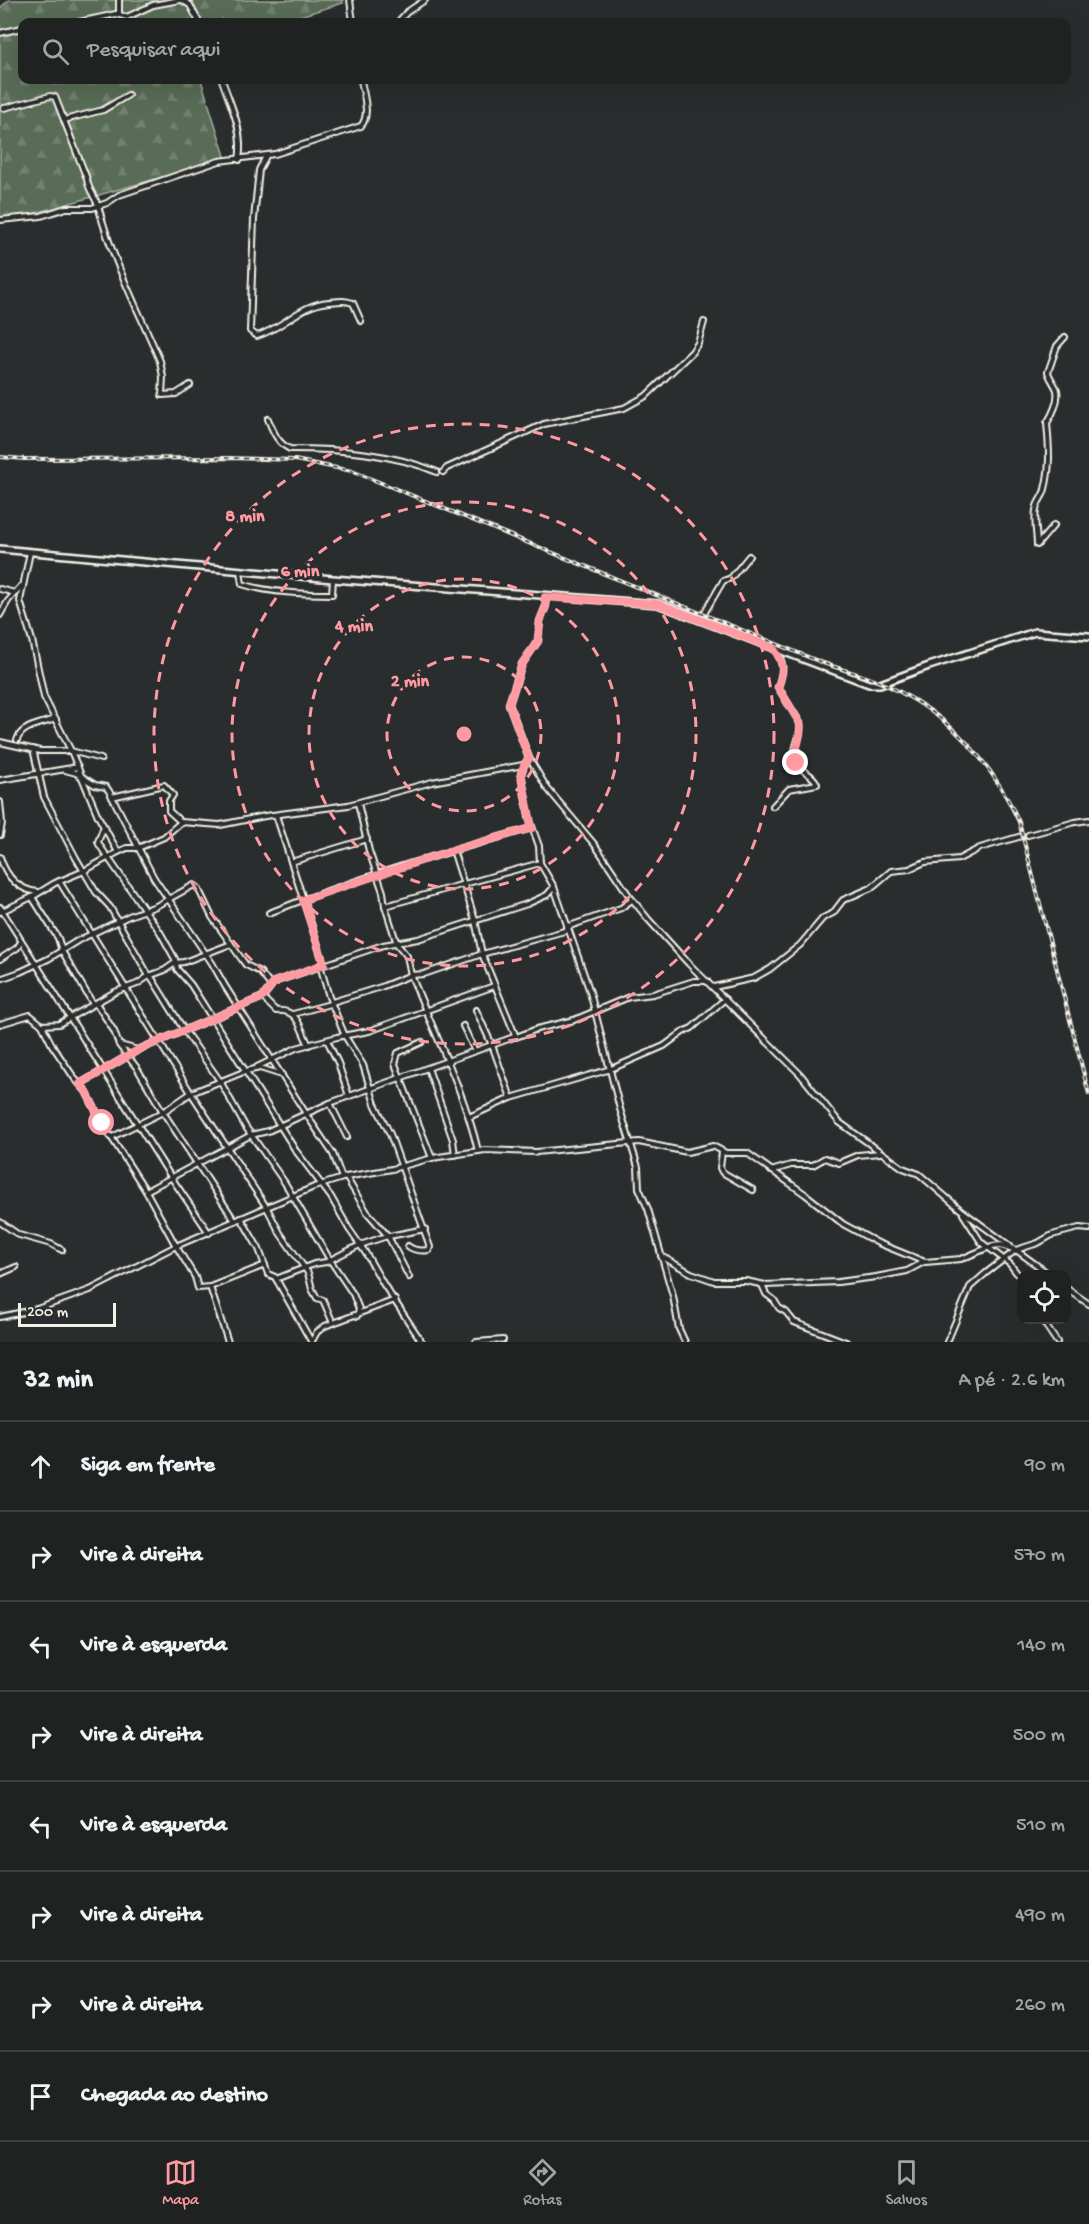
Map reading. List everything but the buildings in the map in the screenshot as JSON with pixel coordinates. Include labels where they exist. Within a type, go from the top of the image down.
[{"type":"street","points":[[119,0],[119,14]]},
{"type":"street","points":[[99,18],[119,14],[127,17],[153,5],[181,0],[190,5],[197,18]]},
{"type":"street","points":[[350,0],[352,18]]},
{"type":"street","points":[[402,18],[425,0]]},
{"type":"street","points":[[0,33],[18,29]]},
{"type":"street","points":[[223,84],[238,124],[242,146],[239,160]]},
{"type":"street","points":[[0,220],[41,216],[66,208],[92,208],[107,203],[118,195],[212,163],[266,156],[361,126],[364,124],[366,113],[362,84]]},
{"type":"street","points":[[4,108],[52,95],[56,97],[87,179],[87,185],[99,206],[110,249],[160,361],[164,377],[162,395],[176,394],[189,385]]},
{"type":"street","points":[[64,120],[103,110],[128,95]]},
{"type":"street","points":[[266,156],[259,170],[253,228],[250,331],[257,336],[264,334],[288,321],[300,310],[321,302],[340,300],[353,303],[362,321]]},
{"type":"street","points":[[443,472],[447,468],[544,424],[624,408],[637,403],[695,348],[704,322]]},
{"type":"street","points":[[1054,525],[1037,545],[1036,506],[1044,493],[1046,476],[1050,468],[1047,423],[1057,398],[1056,389],[1048,372],[1057,346],[1065,337]]},
{"type":"street","points":[[268,419],[275,437],[283,446],[290,449],[355,452],[419,465],[437,472]]},
{"type":"street","points":[[0,549],[545,597],[658,604],[869,684],[880,684],[1035,632],[1089,636]]},
{"type":"street","points":[[30,552],[20,595],[21,608],[32,640],[44,697],[118,852]]},
{"type":"street","points":[[705,612],[723,581],[731,578],[749,556]]},
{"type":"street","points":[[240,571],[242,584],[253,588],[300,594],[332,594],[333,579]]},
{"type":"street","points":[[0,615],[8,601],[22,585]]},
{"type":"street","points":[[0,589],[15,593]]},
{"type":"street","points":[[545,597],[546,606],[540,621],[538,641],[522,664],[509,704],[529,759],[547,788],[595,845],[632,900],[689,964],[800,1074],[839,1122],[903,1168],[919,1174],[961,1210],[1042,1270]]},
{"type":"street","points":[[773,648],[783,662],[784,669],[778,687],[800,723],[796,763],[813,777],[817,784],[789,789],[773,806]]},
{"type":"street","points":[[17,740],[19,734],[25,730],[56,719]]},
{"type":"street","points":[[0,742],[33,749],[71,751],[102,759]]},
{"type":"street","points":[[33,749],[44,797],[84,871],[149,976],[220,1081],[251,1135],[353,1294],[359,1309],[357,1316]]},
{"type":"street","points":[[529,759],[521,774],[532,828],[539,846],[540,863],[554,887],[596,1011],[605,1054],[638,1167],[639,1188],[648,1209],[673,1296],[679,1329],[685,1342]]},
{"type":"street","points":[[112,797],[164,785],[172,795],[169,801],[169,811],[182,822],[220,825],[357,803],[432,782],[481,771],[524,765]]},
{"type":"street","points":[[0,780],[78,767]]},
{"type":"street","points":[[65,770],[82,776],[95,785],[106,787],[154,878],[205,953],[333,1154],[344,1178],[367,1212],[388,1236],[409,1277]]},
{"type":"street","points":[[0,802],[2,823],[0,835]]},
{"type":"street","points":[[357,803],[397,944],[407,956],[419,998],[440,1039],[469,1117],[478,1151]]},
{"type":"street","points":[[276,815],[332,1002],[345,1036],[363,1065],[369,1089],[388,1129],[412,1200],[430,1244],[429,1250],[412,1249],[408,1246]]},
{"type":"street","points":[[1028,834],[1089,820]]},
{"type":"street","points":[[182,822],[164,837],[138,848],[127,848],[118,852],[32,897],[1,910],[209,1233]]},
{"type":"street","points":[[104,826],[98,842],[160,932],[177,969],[191,985],[296,1151],[322,1185],[422,1342]]},
{"type":"street","points":[[269,913],[453,850],[532,828]]},
{"type":"street","points":[[714,987],[754,978],[770,969],[800,945],[823,918],[833,913],[843,900],[871,888],[891,871],[909,869],[925,862],[959,859],[980,849],[1022,836]]},
{"type":"street","points":[[291,862],[367,839]]},
{"type":"street","points":[[453,850],[475,920],[482,954],[514,1036]]},
{"type":"street","points":[[0,857],[13,883],[30,892],[39,892]]},
{"type":"street","points":[[385,906],[540,863]]},
{"type":"street","points":[[59,881],[191,1093],[308,1273],[312,1289],[317,1298],[323,1300],[333,1323]]},
{"type":"street","points":[[0,979],[20,972],[62,951],[70,944],[196,886],[212,917],[246,965],[260,972],[271,986]]},
{"type":"street","points":[[80,1084],[127,1055],[262,997],[274,982],[383,945],[397,944],[533,902],[547,895],[554,887]]},
{"type":"street","points":[[32,897],[58,938],[62,951],[114,1031],[119,1045],[235,1221]]},
{"type":"street","points":[[293,1014],[330,1005],[332,1002],[411,975],[424,974],[568,928],[621,908],[632,900]]},
{"type":"street","points":[[0,959],[21,942]]},
{"type":"street","points":[[42,1025],[59,1024],[115,992],[127,989],[175,963],[184,962],[231,944]]},
{"type":"street","points":[[146,1191],[226,1147],[330,1102],[447,1062],[514,1036],[520,1037],[531,1031],[574,1020],[629,997],[670,990],[694,981],[708,981]]},
{"type":"street","points":[[112,1137],[162,1112],[191,1093],[257,1067],[296,1048],[379,1028],[494,986]]},
{"type":"street","points":[[262,997],[276,1011],[285,1010],[293,1014],[309,1045]]},
{"type":"street","points":[[469,1117],[511,1098],[611,1069],[664,1046],[692,1028],[725,999]]},
{"type":"street","points":[[476,1010],[492,1045],[511,1098]]},
{"type":"street","points":[[0,1024],[30,1015],[42,1025],[52,1045],[86,1091],[146,1191],[195,1277],[198,1288],[210,1287],[265,1265]]},
{"type":"street","points":[[463,1026],[475,1051]]},
{"type":"street","points":[[327,1040],[350,1096]]},
{"type":"street","points":[[422,1042],[396,1056],[394,1064],[432,1158]]},
{"type":"street","points":[[119,1045],[138,1050]]},
{"type":"street","points":[[257,1067],[282,1076]]},
{"type":"street","points":[[428,1068],[453,1140],[455,1155]]},
{"type":"street","points":[[330,1102],[347,1137]]},
{"type":"street","points":[[0,1317],[37,1310],[90,1290],[176,1246],[322,1185],[432,1158],[478,1151],[566,1150],[630,1142],[687,1152],[713,1146],[722,1152],[747,1153],[770,1171],[780,1175],[843,1224],[878,1243],[925,1262]]},
{"type":"street","points":[[722,1152],[720,1168],[722,1172],[753,1190]]},
{"type":"street","points":[[770,1171],[791,1165],[813,1165],[825,1158],[839,1163],[858,1155],[881,1153]]},
{"type":"street","points":[[961,1210],[974,1234],[986,1247],[1011,1264],[1017,1273]]},
{"type":"street","points":[[241,1218],[259,1249],[268,1274],[274,1275],[312,1341]]},
{"type":"street","points":[[0,1222],[19,1235],[51,1244],[62,1250]]},
{"type":"street","points":[[947,1342],[970,1287],[1016,1250],[1060,1232],[1079,1228],[1089,1229]]},
{"type":"street","points":[[276,1279],[330,1260],[360,1245],[388,1236],[425,1229]]},
{"type":"street","points":[[661,1257],[691,1273],[714,1281],[746,1281],[762,1285],[838,1282],[876,1277],[907,1272],[925,1262],[961,1259],[986,1247],[1001,1245],[1016,1250]]},
{"type":"street","points":[[0,1274],[16,1267]]},
{"type":"street","points":[[762,1285],[766,1294],[794,1322],[846,1342]]},
{"type":"street","points":[[210,1287],[228,1342]]},
{"type":"street","points":[[1071,1291],[1089,1304]]},
{"type":"street","points":[[312,1341],[316,1332],[333,1323],[395,1300]]},
{"type":"street","points":[[1045,1324],[1057,1342]]},
{"type":"street","points":[[476,1342],[503,1340]]},
{"type":"green space","points":[[9,0],[343,0],[343,3],[293,18],[18,18],[18,84],[202,84],[226,159],[0,223],[0,8]]},
{"type":"railway","points":[[0,457],[295,460],[352,471],[823,663],[877,681],[906,695],[947,724],[964,740],[995,778],[1019,822],[1089,1094]]},
{"type":"route","points":[[102,1123],[80,1084],[127,1055],[263,997],[274,982],[324,964],[303,900],[453,850],[532,828],[521,774],[521,770],[529,759],[509,704],[522,664],[538,641],[540,621],[546,606],[545,597],[658,604],[773,648],[783,662],[784,669],[778,687],[800,723],[796,763]]}]
